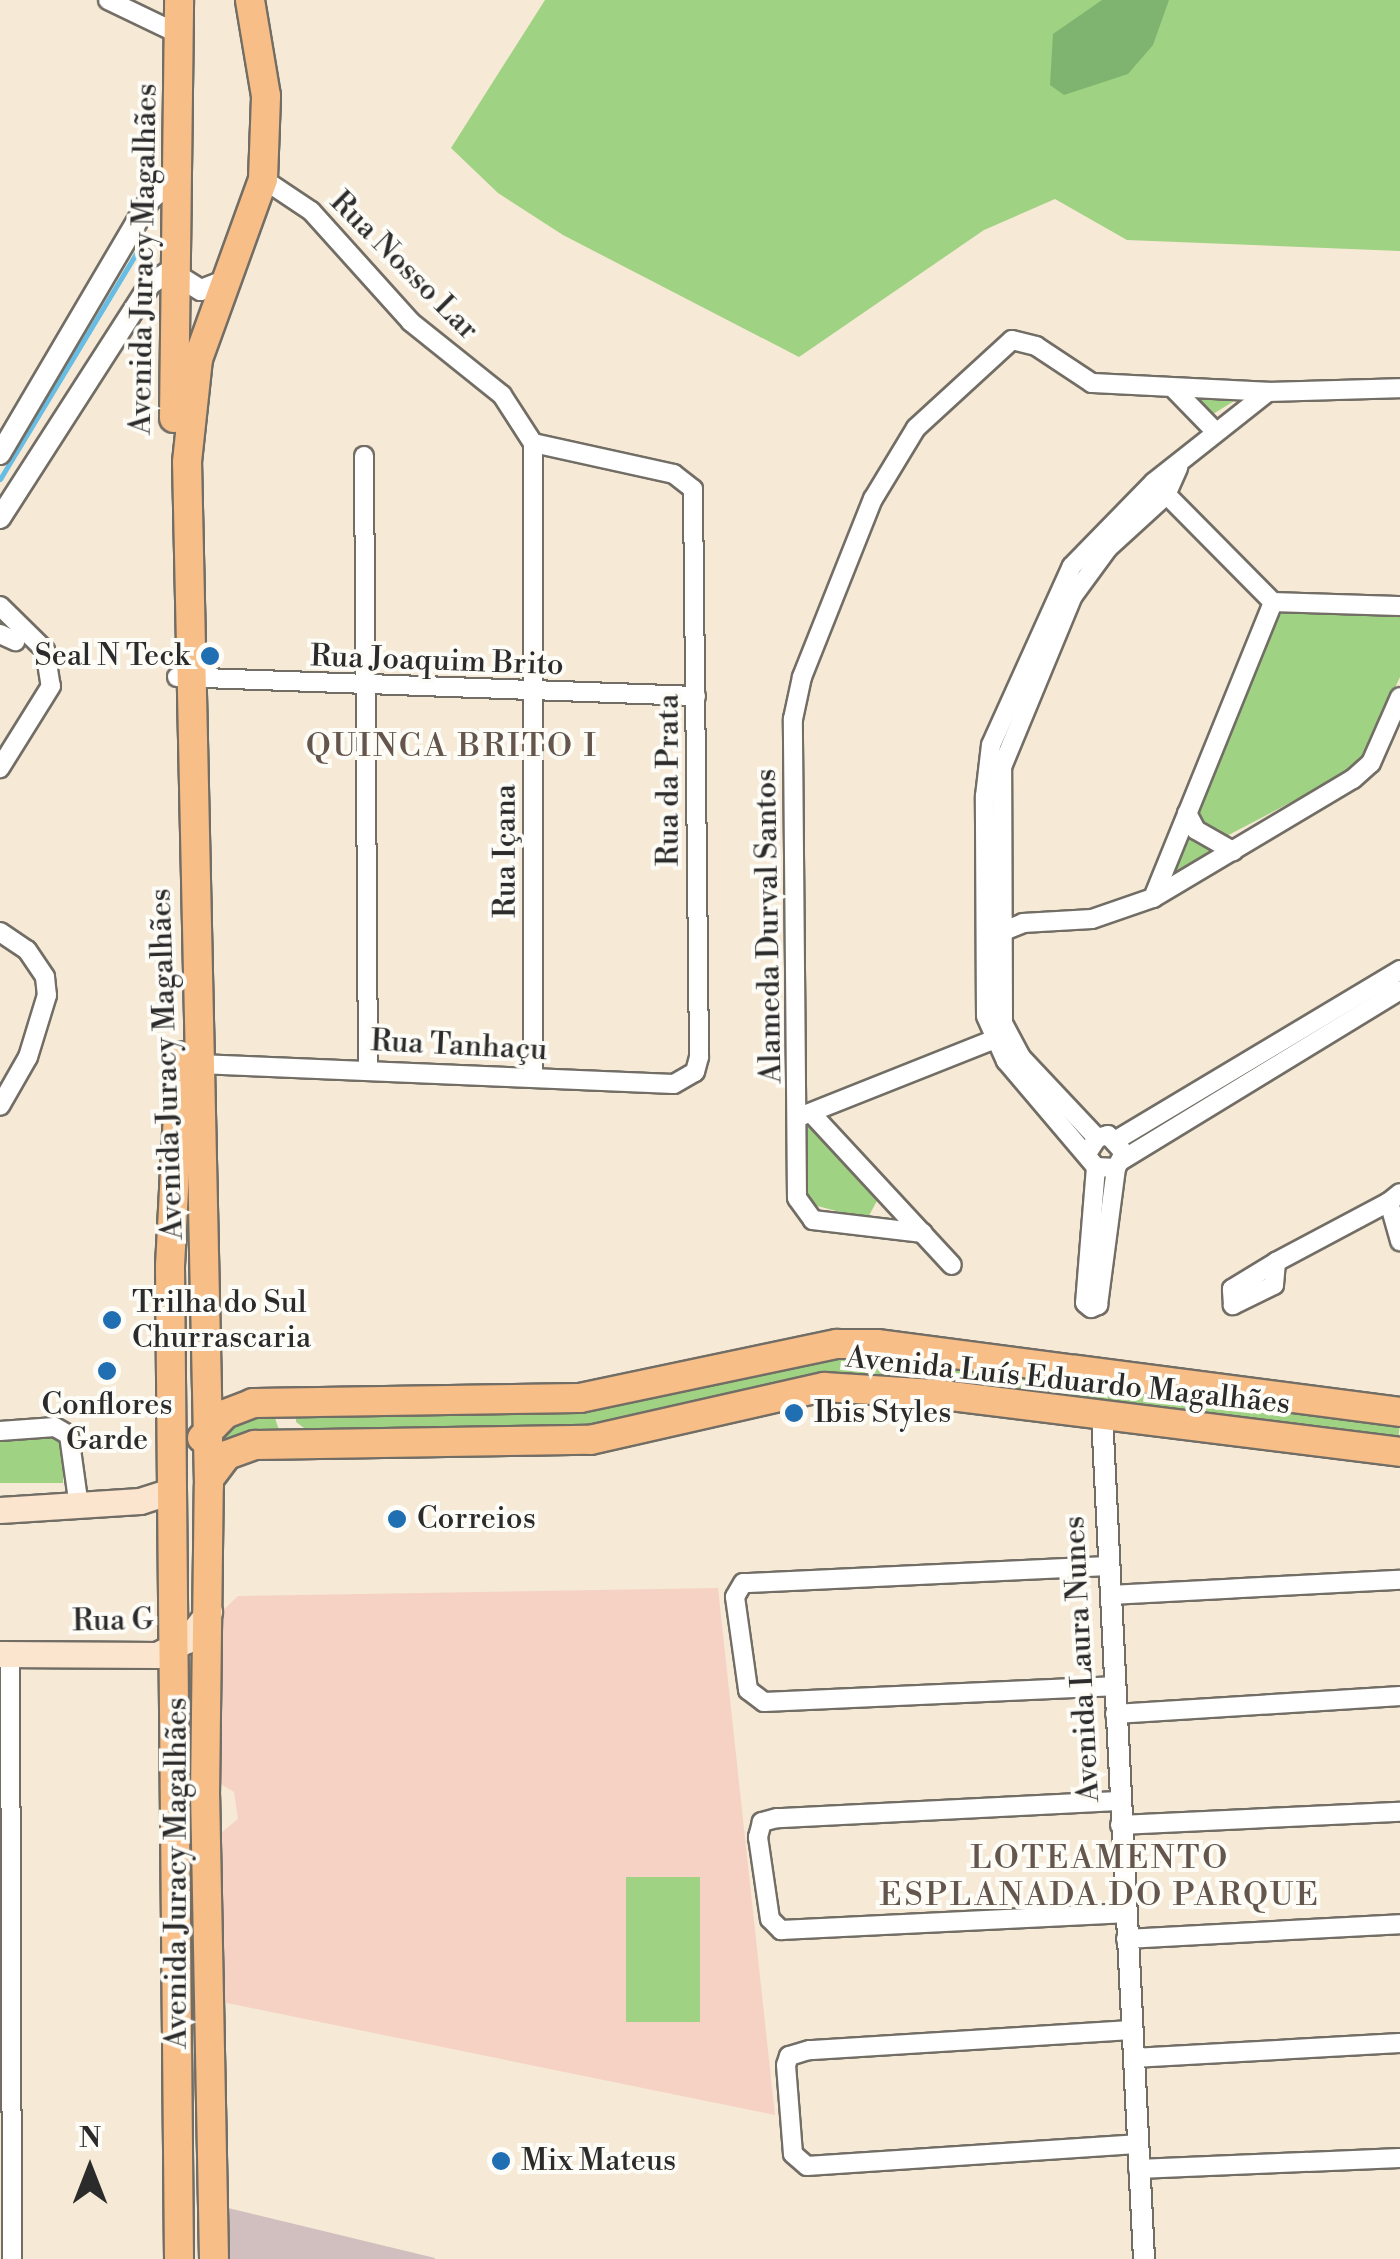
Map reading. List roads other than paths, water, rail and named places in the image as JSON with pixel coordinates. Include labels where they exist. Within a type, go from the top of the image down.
[{"type":"main road","name":"Avenida Juracy Magalhães","points":[[178,0],[182,1064],[174,1199],[172,1791],[179,2259]]},
{"type":"main road","name":"Avenida Juracy Magalhães","points":[[214,2259],[205,1796],[209,1480],[204,1199],[183,678],[190,406],[198,359],[263,179],[266,96],[250,0]]},
{"type":"main road","points":[[174,1199],[204,1199]]},
{"type":"main road","name":"Avenida Luís Eduardo Magalhães","points":[[208,1429],[253,1403],[580,1398],[790,1350],[850,1344],[928,1350],[1400,1412]]},
{"type":"main road","points":[[918,1392],[915,1372],[928,1350]]},
{"type":"main road","points":[[207,1372],[225,1390],[253,1403]]},
{"type":"main road","name":"Avenida Luís Eduardo Magalhães","points":[[209,1480],[219,1462],[240,1449],[298,1443],[590,1440],[824,1387],[918,1392],[1400,1452]]},
{"type":"main road","points":[[294,1402],[287,1416],[298,1443]]},
{"type":"main road","points":[[0,1510],[79,1507],[172,1491],[208,1429]]},
{"type":"main road","name":"Rua G","points":[[5,1654],[173,1651],[209,1612]]},
{"type":"main road","points":[[172,1791],[192,1784],[205,1796]]},
{"type":"street","points":[[108,0],[178,34]]},
{"type":"street","points":[[0,454],[150,201],[178,174]]},
{"type":"street","name":"Rua Nosso Lar","points":[[263,179],[312,211],[411,322],[502,395],[533,443]]},
{"type":"street","points":[[0,518],[150,284],[178,272],[200,290],[225,281]]},
{"type":"street","name":"Alameda Durval Santos","points":[[1000,1037],[805,1115],[793,749],[802,677],[893,458],[952,389],[1012,340],[1036,346],[1092,383],[1173,388]]},
{"type":"street","points":[[1173,388],[1238,385],[1268,392],[1400,388]]},
{"type":"street","points":[[1173,388],[1216,431]]},
{"type":"street","points":[[1119,1164],[1094,1152],[1000,1037],[991,936],[1000,788],[1008,750],[1073,596],[1108,548],[1178,468],[1216,431],[1268,392]]},
{"type":"street","name":"Rua da Prata","points":[[533,443],[674,474],[686,480],[698,502],[699,1056]]},
{"type":"street","name":"Rua Içana","points":[[532,1078],[533,443]]},
{"type":"street","points":[[364,456],[368,1068]]},
{"type":"street","points":[[1160,488],[1273,602],[1400,606]]},
{"type":"street","points":[[1153,898],[1273,602]]},
{"type":"street","points":[[0,606],[44,650],[51,686],[0,768]]},
{"type":"street","name":"Rua Joaquim Brito","points":[[183,678],[367,688],[696,696]]},
{"type":"street","points":[[991,936],[1024,924],[1092,919],[1153,898],[1353,779],[1371,763],[1400,700]]},
{"type":"street","points":[[1187,813],[1196,830],[1233,851]]},
{"type":"street","points":[[0,932],[27,950],[45,977],[48,995],[28,1056],[0,1106]]},
{"type":"street","points":[[1094,1152],[1400,970]]},
{"type":"street","points":[[1119,1164],[1400,990]]},
{"type":"street","name":"Rua Tanhaçu","points":[[199,1064],[368,1068],[674,1084],[696,1072],[699,1056]]},
{"type":"street","points":[[805,1115],[797,1198],[804,1215],[923,1233]]},
{"type":"street","points":[[805,1115],[952,1265]]},
{"type":"street","points":[[1094,1152],[1084,1303],[1092,1308],[1098,1305],[1119,1164],[1118,1139]]},
{"type":"street","points":[[1276,1262],[1394,1197],[1400,1241]]},
{"type":"street","name":"Avenida Laura Nunes","points":[[1102,1415],[1118,1801],[1144,2259]]},
{"type":"street","points":[[0,1431],[55,1427],[69,1435],[79,1507]]},
{"type":"street","points":[[1108,1566],[755,1582],[744,1583],[735,1596],[748,1690],[778,1705],[1114,1686]]},
{"type":"street","points":[[1110,1595],[1400,1580]]},
{"type":"street","points":[[5,1654],[12,2259]]},
{"type":"street","points":[[1115,1714],[1400,1696]]},
{"type":"street","points":[[1118,1801],[778,1818],[762,1822],[758,1836],[770,1918],[794,1931],[1124,1914]]},
{"type":"street","points":[[1120,1825],[1400,1812]]},
{"type":"street","points":[[1126,1939],[1400,1924]]},
{"type":"street","points":[[1131,2030],[809,2050],[789,2056],[786,2065],[793,2154],[798,2162],[819,2166],[1136,2144]]},
{"type":"street","points":[[1133,2058],[1400,2044]]},
{"type":"street","points":[[1138,2169],[1400,2158]]},
{"type":"waterway","points":[[0,479],[137,252]]},
{"type":"place","name":"Seal N Teck","points":[[210,656]]},
{"type":"place","name":"Trilha do Sul Churrascaria","points":[[112,1320]]},
{"type":"place","name":"Conflores Garde","points":[[107,1371]]},
{"type":"place","name":"Ibis Styles","points":[[794,1413]]},
{"type":"place","name":"Correios","points":[[397,1519]]},
{"type":"place","name":"Mix Mateus","points":[[501,2161]]},
{"type":"district","name":"QUINCA BRITO I","points":[[452,746]]},
{"type":"district","name":"LOTEAMENTO ESPLANADA DO PARQUE","points":[[1100,1878]]}]
